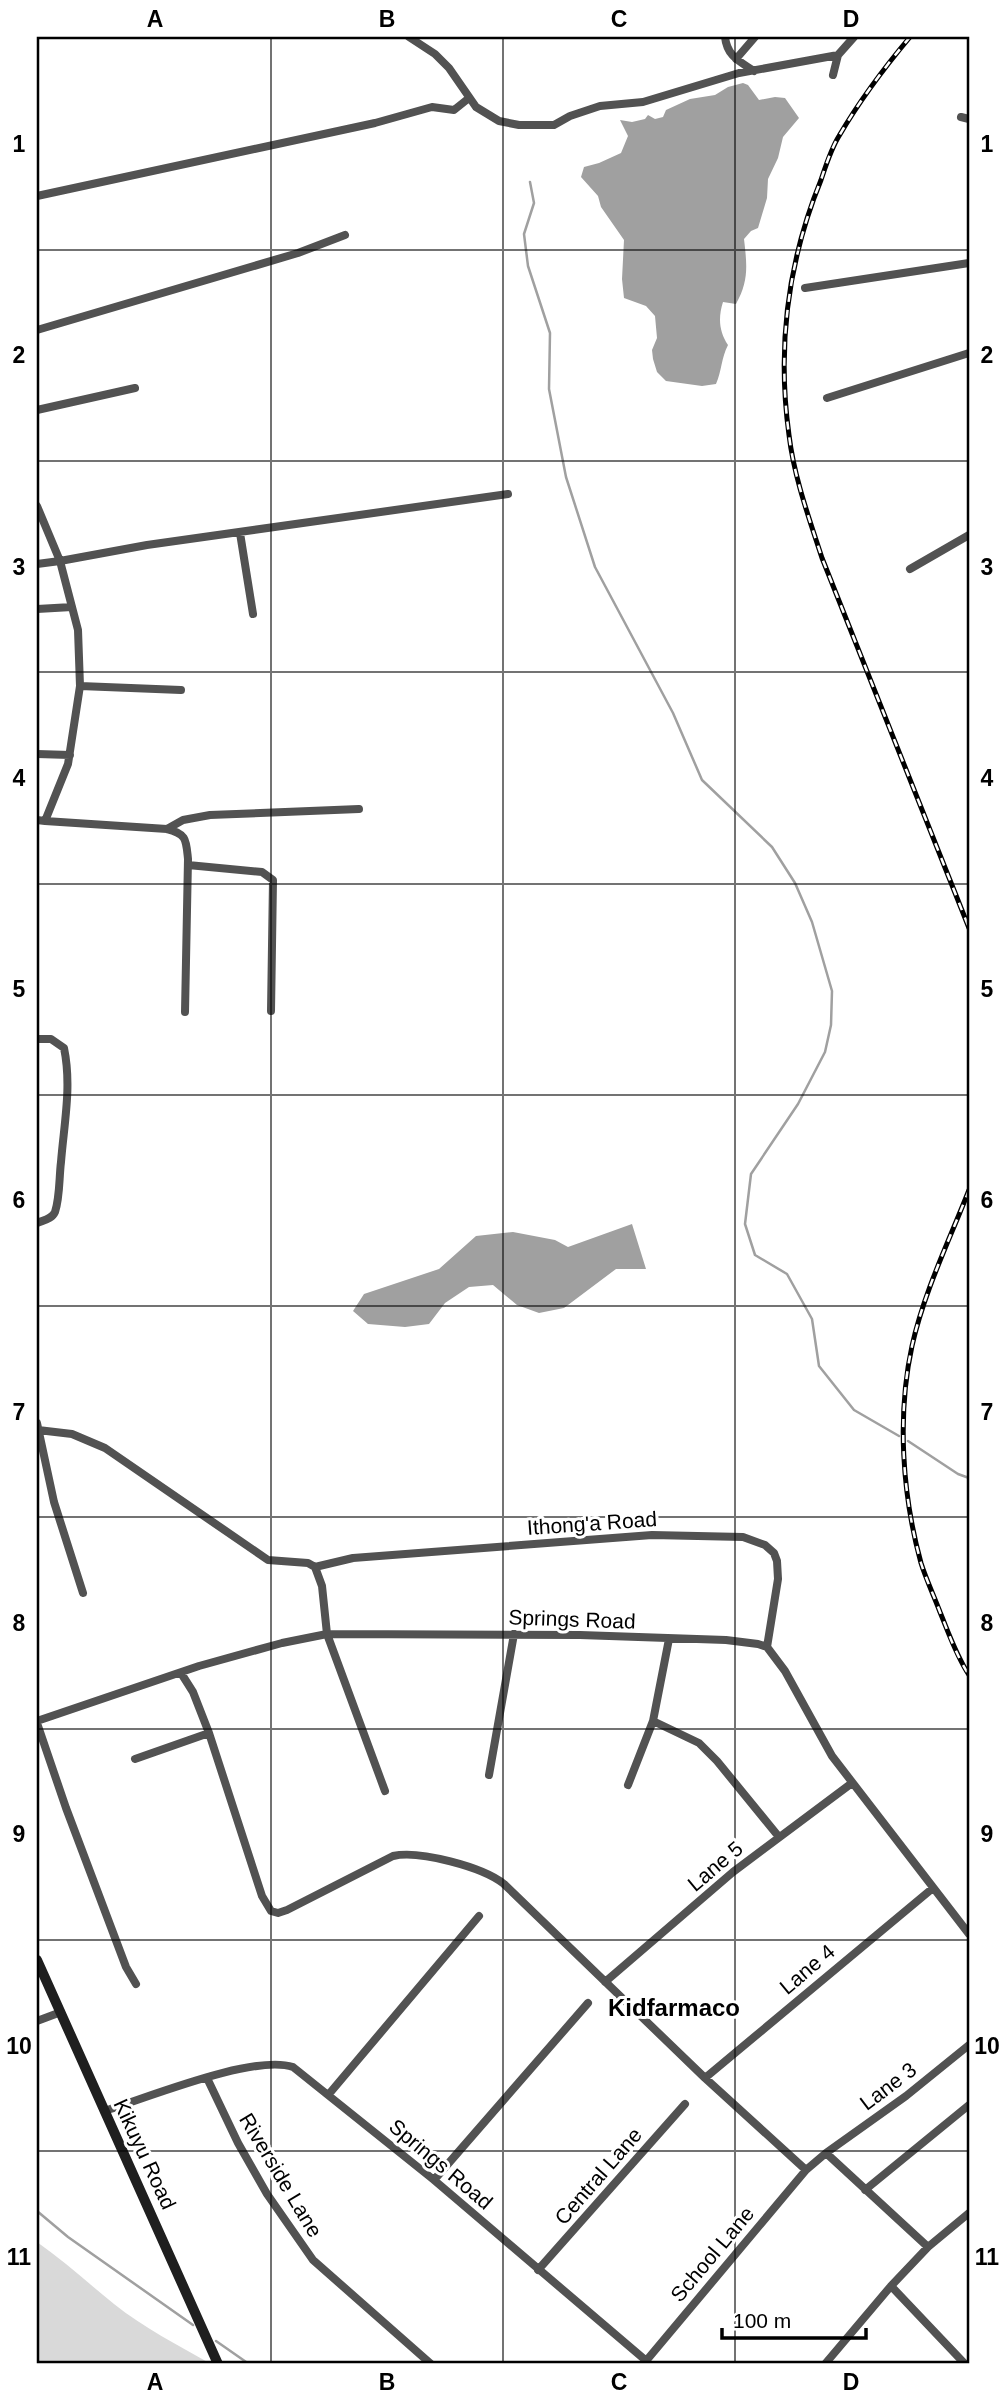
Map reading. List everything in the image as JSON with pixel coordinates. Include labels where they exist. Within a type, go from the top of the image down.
[{"type":"main road","name":"Kikuyu Road","points":[[37,1960],[218,2364]]},
{"type":"street","points":[[409,37],[435,54],[456,76],[476,107],[499,121],[519,125],[554,125],[570,116],[600,106],[643,102],[722,78],[838,55]]},
{"type":"street","points":[[725,37],[728,51],[754,71]]},
{"type":"street","points":[[736,59],[755,37]]},
{"type":"street","points":[[833,75],[838,55],[854,37]]},
{"type":"street","points":[[37,196],[375,123],[432,107],[453,110],[469,98]]},
{"type":"street","points":[[37,330],[298,253],[345,235]]},
{"type":"street","points":[[805,288],[969,263]]},
{"type":"street","points":[[827,398],[969,353]]},
{"type":"street","points":[[37,410],[135,388]]},
{"type":"street","points":[[37,564],[147,545],[299,525],[352,514],[508,494]]},
{"type":"street","points":[[37,506],[60,561],[78,630],[80,686],[70,755],[41,821],[167,829],[179,832],[185,838],[188,865],[185,1012]]},
{"type":"street","points":[[240,533],[253,614]]},
{"type":"street","points":[[910,569],[969,535]]},
{"type":"street","points":[[37,609],[72,607]]},
{"type":"street","points":[[80,686],[181,690]]},
{"type":"street","points":[[37,754],[70,755]]},
{"type":"street","points":[[167,829],[183,820],[209,815],[359,809]]},
{"type":"street","points":[[188,865],[262,872],[272,880],[271,1011]]},
{"type":"street","points":[[37,1040],[51,1039],[64,1048],[67,1103],[54,1213],[37,1223]]},
{"type":"street","points":[[83,1593],[54,1502],[37,1426],[72,1434],[105,1448],[268,1560],[309,1563],[315,1567],[322,1586],[327,1634],[385,1791]]},
{"type":"street","name":"Ithong'a Road","points":[[315,1567],[353,1558],[652,1535],[743,1537],[765,1545],[774,1553],[777,1561],[778,1579],[767,1647]]},
{"type":"street","points":[[489,1775],[514,1633]]},
{"type":"street","name":"Springs Road","points":[[37,1722],[181,1673],[282,1643],[327,1634],[514,1633],[726,1640],[767,1647]]},
{"type":"street","points":[[628,1784],[653,1721],[669,1639]]},
{"type":"street","points":[[767,1647],[785,1671],[820,1737],[852,1783],[868,1800],[969,1934]]},
{"type":"street","points":[[181,1673],[193,1692],[209,1734],[258,1884],[271,1911],[278,1913],[287,1910],[393,1856],[416,1854],[482,1870],[495,1877],[705,2078],[806,2170]]},
{"type":"street","points":[[653,1721],[699,1743],[779,1837]]},
{"type":"street","points":[[37,1722],[66,1808],[136,1984]]},
{"type":"street","points":[[135,1759],[209,1734]]},
{"type":"street","name":"Lane 5","points":[[605,1982],[733,1872],[852,1783]]},
{"type":"street","name":"Lane 4","points":[[705,2078],[933,1888]]},
{"type":"street","points":[[329,2094],[479,1916]]},
{"type":"street","points":[[434,2180],[588,2003]]},
{"type":"street","points":[[37,2021],[61,2012]]},
{"type":"street","name":"Lane 3","points":[[806,2170],[906,2096],[969,2045]]},
{"type":"street","name":"Springs Road","points":[[104,2111],[242,2068],[283,2063],[293,2067],[434,2180],[648,2362]]},
{"type":"street","name":"Riverside Lane","points":[[207,2078],[238,2143],[267,2193],[313,2260],[431,2364]]},
{"type":"street","name":"Central Lane","points":[[538,2270],[685,2104]]},
{"type":"street","points":[[865,2190],[969,2105]]},
{"type":"street","points":[[826,2153],[928,2247]]},
{"type":"street","name":"School Lane","points":[[648,2362],[806,2170]]},
{"type":"street","points":[[825,2364],[928,2247],[969,2213]]},
{"type":"street","points":[[891,2286],[965,2364]]},
{"type":"shaded area","points":[[743,83],[748,85],[759,100],[785,98],[799,118],[783,137],[778,158],[768,179],[767,198],[758,228],[744,239],[746,273],[740,296],[736,304],[723,302],[720,324],[728,345],[716,384],[702,386],[666,381],[657,372],[653,359],[652,350],[657,338],[655,316],[646,306],[624,298],[624,240],[601,207],[598,196],[581,177],[584,167],[621,153],[628,136],[620,120],[632,122],[645,119],[648,115],[655,119],[663,117],[666,110],[690,99],[715,95],[728,87]]},
{"type":"shaded area","points":[[632,1224],[646,1269],[616,1269],[564,1308],[539,1313],[517,1305],[493,1285],[469,1287],[445,1303],[429,1324],[405,1327],[368,1324],[353,1311],[364,1294],[439,1269],[476,1236],[513,1232],[555,1240],[568,1247]]},
{"type":"shaded area","points":[[37,2242],[125,2313],[211,2364],[37,2364]]},
{"type":"waterway","points":[[530,182],[534,203],[524,234],[528,266],[550,333],[549,389],[566,477],[595,567],[673,713],[702,780],[772,847],[795,883],[812,922],[832,991],[831,1025],[825,1052],[798,1104],[751,1174],[745,1224],[755,1255],[787,1274],[812,1319],[819,1366],[854,1410],[899,1436]]},
{"type":"waterway","points":[[908,1441],[958,1474],[969,1478]]},
{"type":"waterway","points":[[37,2211],[68,2237],[193,2325]]},
{"type":"waterway","points":[[216,2341],[249,2364]]},
{"type":"railway","points":[[910,37],[855,110],[839,136],[810,211],[800,242],[788,305],[784,370],[786,402],[794,466],[822,558],[969,928]]},
{"type":"railway","points":[[969,1190],[930,1286],[917,1326],[907,1372],[903,1427],[909,1510],[921,1563],[953,1644],[969,1675]]},
{"type":"district","name":"Kidfarmaco","points":[[674,2007]]}]
